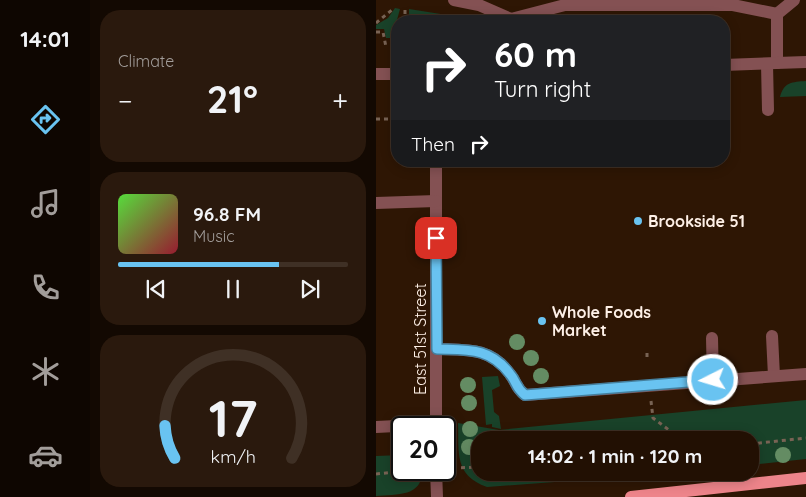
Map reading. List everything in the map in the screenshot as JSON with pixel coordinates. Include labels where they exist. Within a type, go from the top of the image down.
[{"type":"main road","points":[[631,497],[806,478]]},
{"type":"street","points":[[454,0],[479,5],[500,15]]},
{"type":"street","points":[[768,110],[777,14],[794,0]]},
{"type":"street","points":[[529,15],[565,5],[733,5],[777,14]]},
{"type":"street","points":[[730,65],[806,62]]},
{"type":"street","points":[[376,74],[391,74]]},
{"type":"street","name":"East 51st Street","points":[[436,167],[436,416]]},
{"type":"street","points":[[376,203],[436,201]]},
{"type":"street","points":[[772,336],[774,376]]},
{"type":"street","points":[[712,338],[713,380]]},
{"type":"street","points":[[437,349],[476,350],[498,359],[512,376],[516,388],[525,395],[806,374]]},
{"type":"street","points":[[376,427],[391,427]]},
{"type":"street","points":[[436,481],[437,497]]},
{"type":"path","points":[[376,23],[393,9]]},
{"type":"path","points":[[405,10],[405,15]]},
{"type":"path","points":[[376,32],[383,32],[386,47]]},
{"type":"path","points":[[376,119],[391,119]]},
{"type":"path","points":[[646,353],[647,358]]},
{"type":"path","points":[[651,400],[653,418],[670,431]]},
{"type":"path","points":[[759,443],[806,438]]},
{"type":"path","points":[[456,468],[471,467]]},
{"type":"path","points":[[376,474],[391,472]]},
{"type":"green space","points":[[395,8],[400,9],[398,15],[391,15],[391,38],[386,38],[384,29],[376,29],[376,25],[388,18]]},
{"type":"green space","points":[[409,9],[447,15],[409,15]]},
{"type":"green space","points":[[806,81],[806,96],[780,97],[784,88],[789,84]]},
{"type":"green space","points":[[498,376],[500,386],[492,390],[494,412],[499,416],[501,429],[492,427],[492,424],[486,425],[482,377]]},
{"type":"green space","points":[[806,400],[806,459],[759,464],[759,431],[471,431],[471,478],[461,462],[458,423],[499,430]]},
{"type":"green space","points":[[391,455],[391,481],[420,481],[418,485],[413,490],[400,494],[376,496],[376,456]]},
{"type":"green space","points":[[475,481],[568,481],[487,487]]},
{"type":"place","name":"Brookside 51","points":[[638,221]]},
{"type":"place","name":"Whole Foods Market","points":[[542,321]]},
{"type":"route","points":[[436,238],[437,349],[476,350],[498,359],[512,376],[516,388],[525,395],[713,380]]}]
